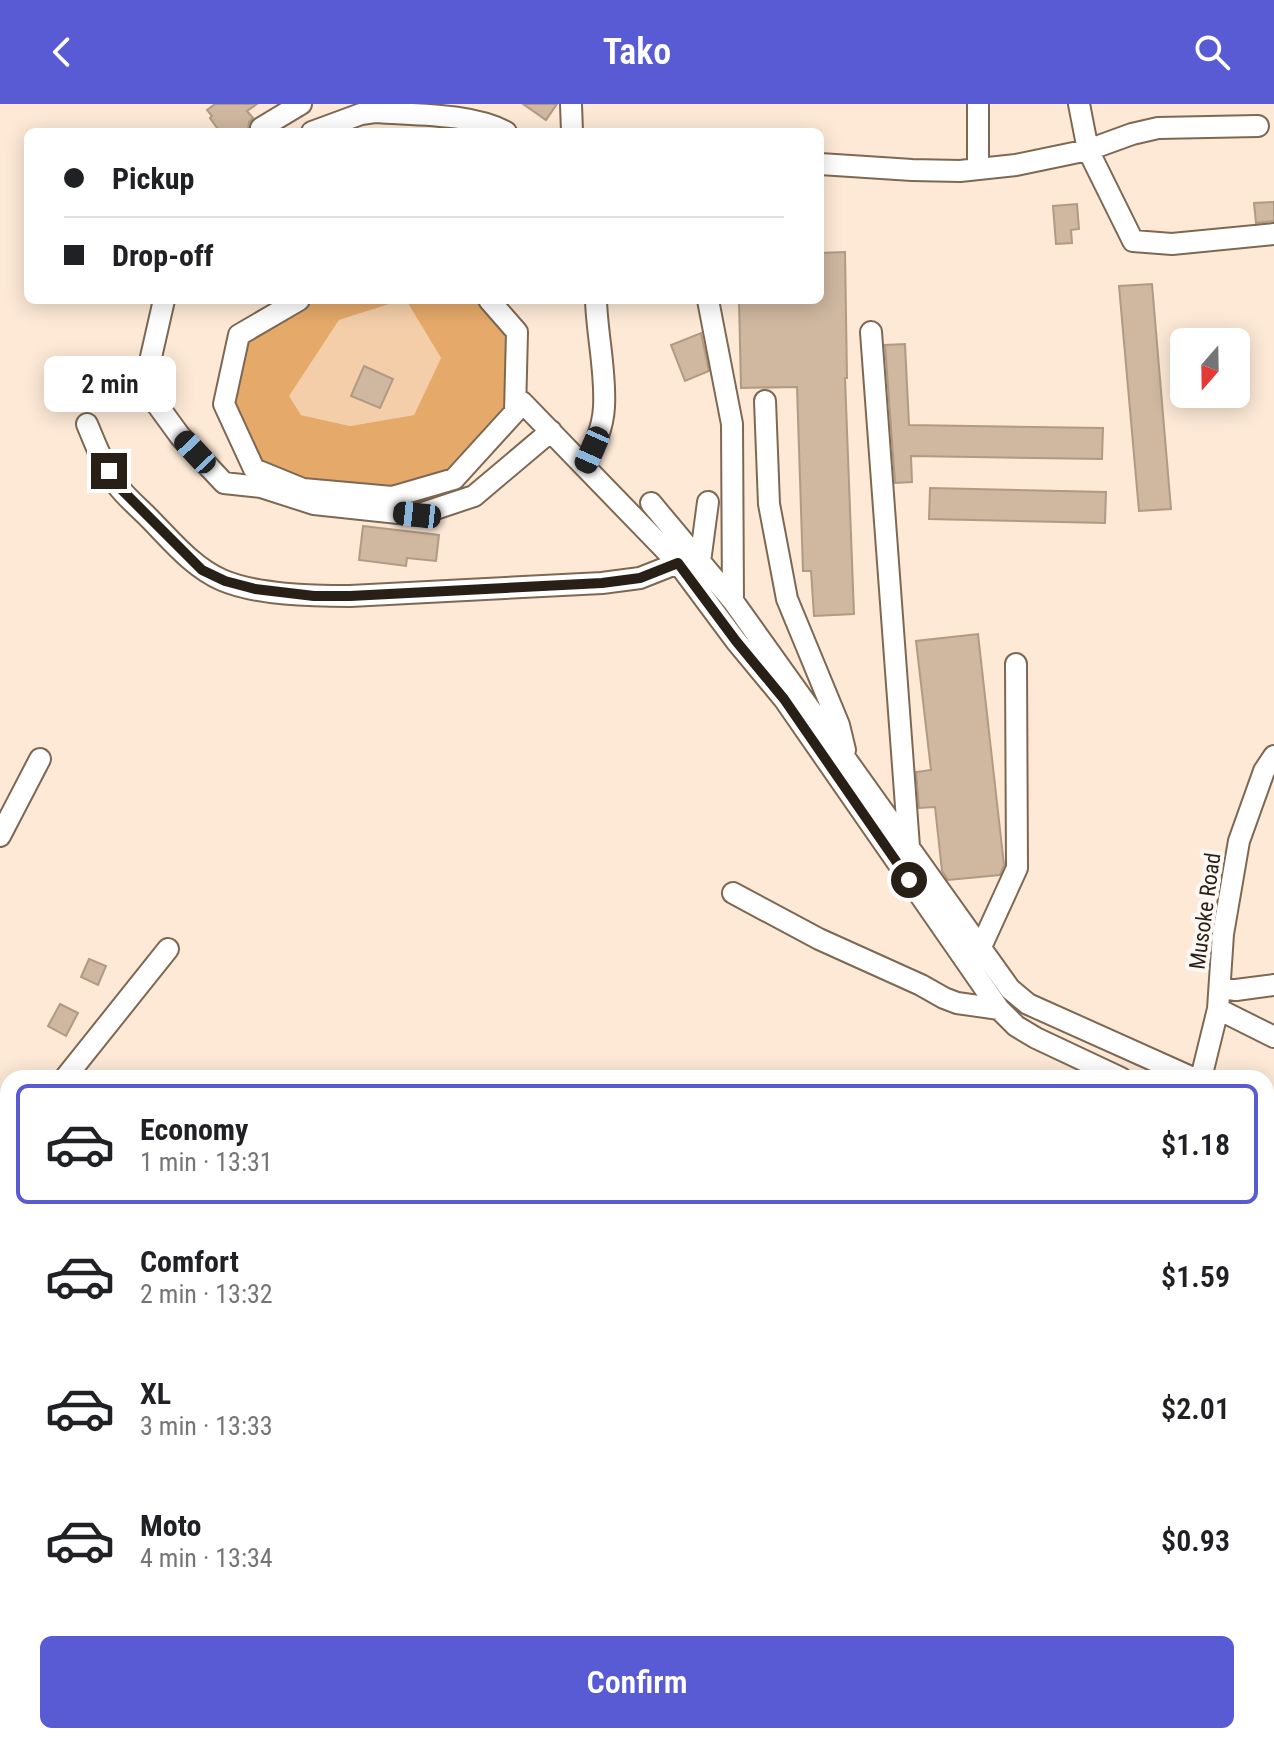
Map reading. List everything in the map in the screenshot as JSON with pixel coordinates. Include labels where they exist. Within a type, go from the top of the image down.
[{"type":"street","points":[[261,128],[301,104]]},
{"type":"street","points":[[349,104],[375,112]]},
{"type":"street","points":[[571,104],[572,128]]},
{"type":"street","points":[[978,104],[978,169]]},
{"type":"street","points":[[1079,104],[1088,150],[1133,241],[1172,244],[1274,234]]},
{"type":"street","points":[[323,128],[375,112],[470,119],[499,128]]},
{"type":"street","points":[[824,164],[960,171],[1016,165],[1088,150],[1158,128],[1258,126]]},
{"type":"street","points":[[163,304],[151,357],[153,399],[180,436],[224,483],[261,487],[314,504],[417,515],[474,496],[551,431]]},
{"type":"street","points":[[292,304],[239,335],[224,404],[254,469],[303,489],[392,497],[454,479],[515,412],[517,332],[492,304]]},
{"type":"street","points":[[590,304],[597,321]]},
{"type":"street","points":[[585,466],[599,434],[604,408],[596,304]]},
{"type":"street","points":[[709,304],[732,424],[733,601]]},
{"type":"street","points":[[871,332],[909,848]]},
{"type":"street","points":[[765,401],[769,504],[787,599],[839,725],[848,762]]},
{"type":"street","points":[[522,402],[678,563],[784,699],[999,1009],[1016,1026],[1036,1038],[1104,1070]]},
{"type":"street","points":[[87,424],[99,456],[119,487],[177,547],[202,570],[225,581],[255,589],[314,596],[350,596],[602,583],[640,578],[678,563]]},
{"type":"street","points":[[700,562],[708,502]]},
{"type":"street","points":[[651,503],[733,601],[1010,989],[1028,1004],[1175,1070]]},
{"type":"street","points":[[980,949],[1017,868],[1016,664]]},
{"type":"street","name":"Musoke Road","points":[[1203,1070],[1218,1009],[1223,934],[1239,841],[1264,771],[1274,756]]},
{"type":"street","points":[[0,836],[40,759]]},
{"type":"street","points":[[733,893],[819,939],[944,998],[999,1009]]},
{"type":"street","points":[[71,1070],[168,949]]},
{"type":"street","points":[[1220,988],[1236,990],[1274,985]]},
{"type":"street","points":[[1218,1009],[1274,1037]]},
{"type":"shaded area","points":[[292,304],[389,304],[339,320],[289,396],[301,415],[350,426],[414,415],[441,358],[408,304],[492,304],[517,332],[515,412],[454,479],[392,497],[254,469],[224,404],[239,335]]},
{"type":"shaded area","points":[[389,304],[408,304],[441,358],[414,415],[350,426],[301,415],[288,396],[339,320]]},
{"type":"building","points":[[215,104],[257,104],[247,111],[253,118],[248,128],[217,128],[207,110]]},
{"type":"building","points":[[523,104],[557,104],[546,120]]},
{"type":"building","points":[[1274,202],[1274,221],[1256,223],[1254,203]]},
{"type":"building","points":[[1077,204],[1079,229],[1071,230],[1072,243],[1056,244],[1053,206]]},
{"type":"building","points":[[845,252],[845,378],[854,614],[814,616],[811,571],[803,571],[797,387],[741,388],[739,304],[824,304],[824,253]]},
{"type":"building","points":[[1152,284],[1171,509],[1139,511],[1119,286]]},
{"type":"building","points":[[701,333],[709,371],[685,381],[671,345]]},
{"type":"building","points":[[905,344],[909,425],[1103,428],[1102,459],[911,456],[912,482],[895,483],[885,345]]},
{"type":"building","points":[[364,366],[393,379],[380,408],[351,396]]},
{"type":"building","points":[[84,370],[126,370],[127,400],[84,401]]},
{"type":"building","points":[[930,488],[1106,492],[1105,523],[929,519]]},
{"type":"building","points":[[363,526],[439,535],[436,561],[407,558],[406,566],[359,560]]},
{"type":"building","points":[[978,634],[1004,865],[1000,875],[948,880],[942,871],[935,807],[919,808],[916,772],[931,770],[916,641]]},
{"type":"building","points":[[89,959],[106,966],[98,985],[81,977]]},
{"type":"building","points":[[60,1004],[78,1013],[66,1036],[48,1026]]},
{"type":"route","points":[[109,471],[119,487],[202,570],[225,581],[255,589],[314,596],[350,596],[602,583],[640,578],[678,563],[784,699],[909,880]]}]
